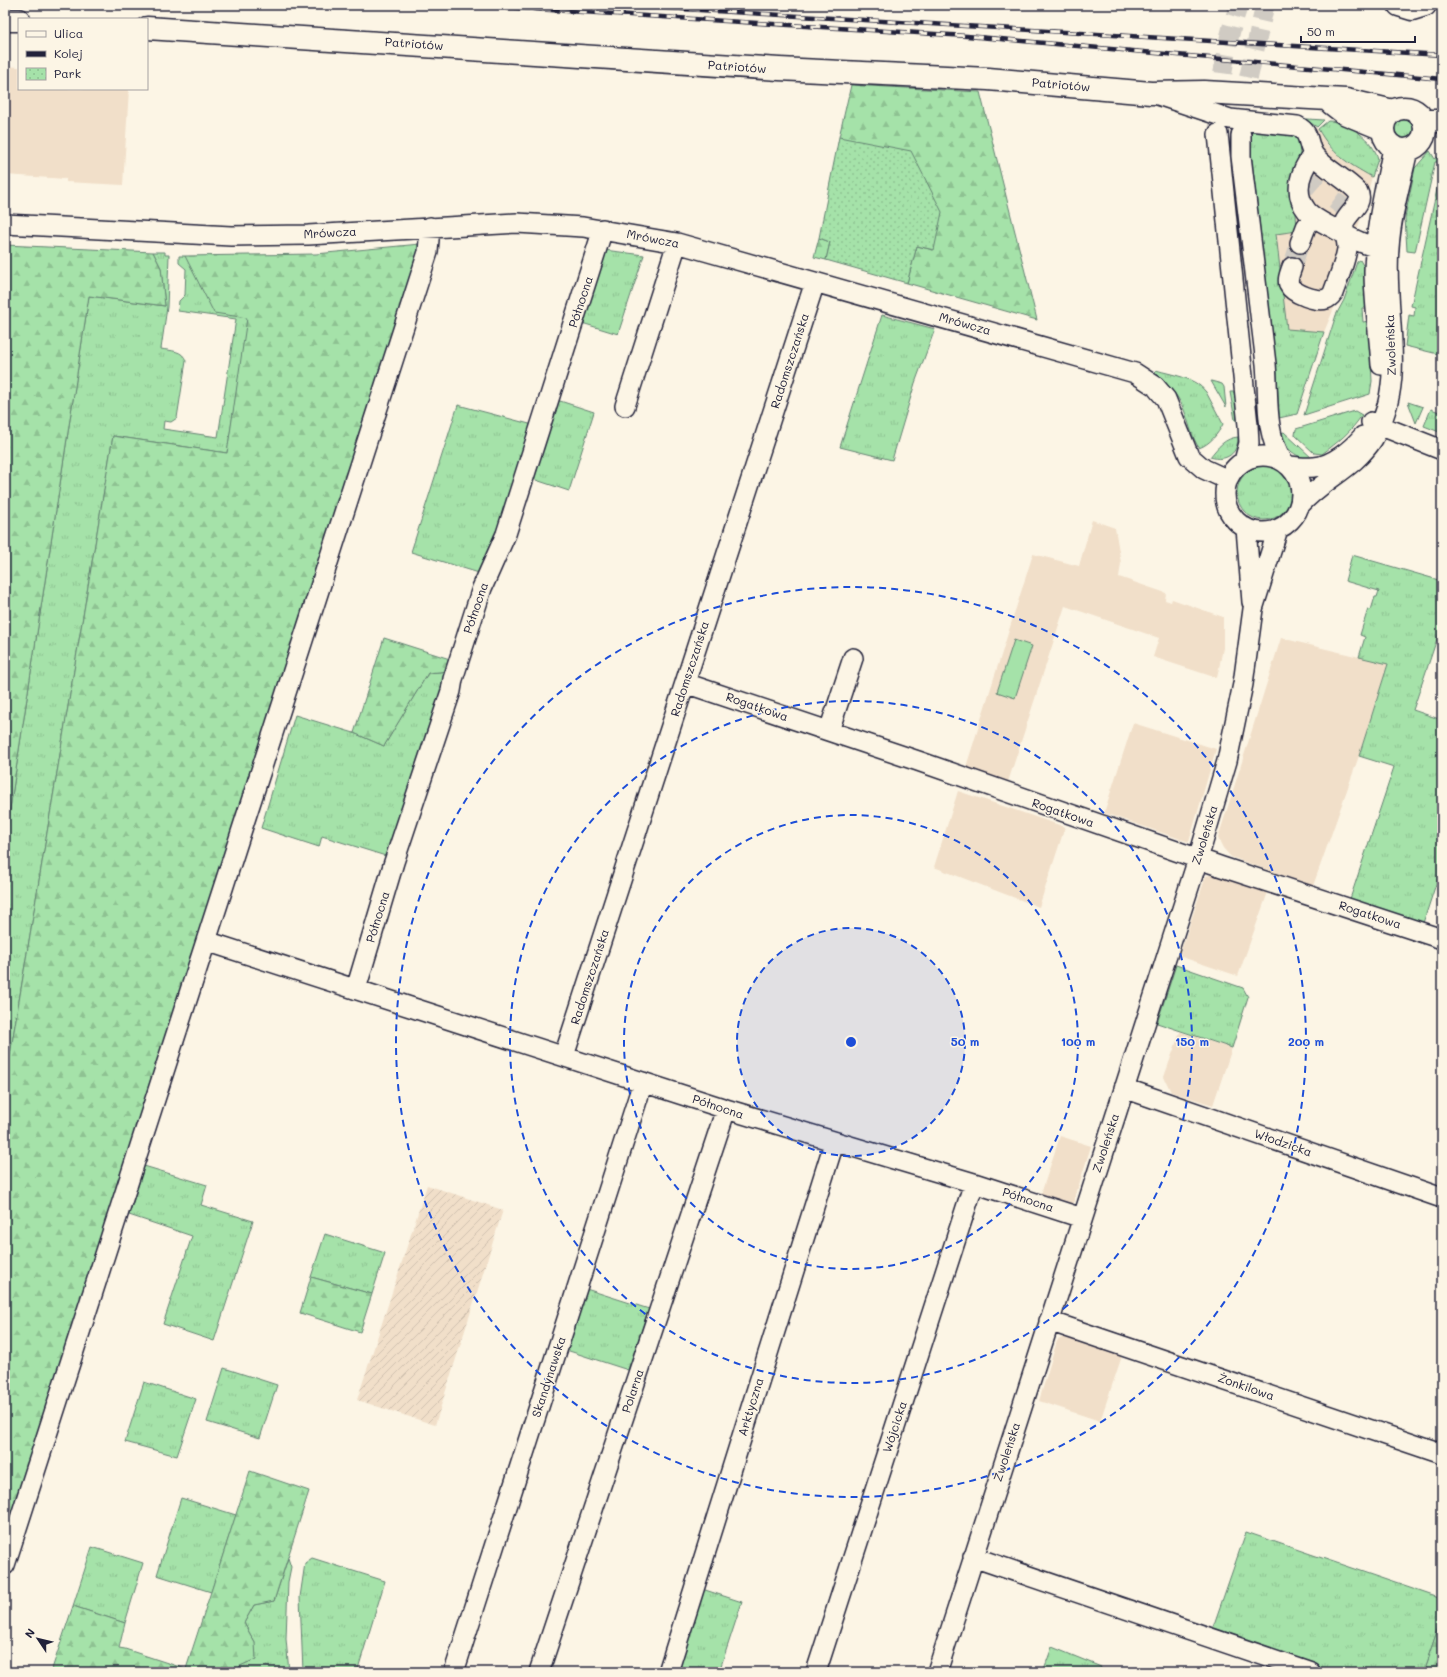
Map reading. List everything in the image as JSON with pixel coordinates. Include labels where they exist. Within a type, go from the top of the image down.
[{"type":"main road","points":[[1399,5],[1408,9],[1423,6],[1442,6]]},
{"type":"main road","points":[[5,20],[18,20]]},
{"type":"main road","name":"Patriotów","points":[[148,28],[481,48],[779,70],[988,79],[1151,93],[1204,92],[1328,100],[1344,113],[1394,134]]},
{"type":"main road","points":[[1407,108],[1420,115],[1433,128],[1421,142],[1394,134],[1407,108]]},
{"type":"street","points":[[1151,93],[1230,119],[1297,126],[1304,130],[1347,251],[1333,293],[1325,300],[1317,300],[1294,291],[1290,287],[1288,281],[1292,267]]},
{"type":"street","points":[[1218,134],[1248,425],[1249,443],[1244,461]]},
{"type":"street","name":"Zwoleńska","points":[[1300,505],[1313,491],[1351,464],[1365,450],[1376,424],[1381,386],[1374,272],[1382,248],[1380,215],[1394,134]]},
{"type":"street","points":[[1241,135],[1241,156],[1266,366],[1270,432],[1275,449],[1296,474],[1302,495],[1300,505],[1295,515],[1288,524],[1278,530],[1262,532],[1246,528],[1238,523],[1227,508],[1226,489],[1228,480],[1233,471],[1244,461],[1258,456],[1267,456],[1286,463]]},
{"type":"street","points":[[1300,243],[1306,227],[1326,195]]},
{"type":"street","points":[[1326,195],[1382,248]]},
{"type":"street","name":"Mrówcza","points":[[5,224],[232,236],[308,235],[517,223],[556,224],[603,229],[677,243],[1135,372],[1156,386],[1166,399],[1189,456],[1204,470],[1228,480]]},
{"type":"street","points":[[5,1565],[428,252],[430,227]]},
{"type":"street","name":"Północna","points":[[356,989],[394,862],[452,691],[453,679],[479,597],[506,534],[603,229]]},
{"type":"street","points":[[625,406],[677,243]]},
{"type":"street","name":"Radomszczańska","points":[[564,1056],[816,282]]},
{"type":"street","points":[[1376,424],[1442,450]]},
{"type":"street","name":"Zwoleńska","points":[[1286,463],[1315,468],[1331,462],[1376,424]]},
{"type":"street","name":"Zwoleńska","points":[[1246,528],[1253,609]]},
{"type":"street","name":"Zwoleńska","points":[[937,1672],[1198,859],[1228,753],[1243,684],[1253,609],[1278,530]]},
{"type":"street","points":[[829,731],[853,658]]},
{"type":"street","name":"Rogatkowa","points":[[685,683],[829,731],[1198,859],[1442,939]]},
{"type":"street","name":"Północna","points":[[206,941],[726,1109],[834,1143],[974,1183],[1082,1218]]},
{"type":"street","name":"Skandynawska","points":[[454,1672],[643,1082]]},
{"type":"street","name":"Włodzicka","points":[[1124,1088],[1442,1198]]},
{"type":"street","name":"Polarna","points":[[539,1672],[726,1109]]},
{"type":"street","name":"Arktyczna","points":[[668,1672],[834,1143]]},
{"type":"street","name":"Wójcicka","points":[[816,1672],[974,1183]]},
{"type":"street","name":"Żonkilowa","points":[[1049,1321],[1442,1454]]},
{"type":"street","points":[[973,1557],[1311,1672]]},
{"type":"shaded area","points":[[5,66],[18,67],[18,90],[129,90],[123,185],[66,182],[66,179],[5,175]]},
{"type":"shaded area","points":[[1308,123],[1318,129],[1328,146],[1345,161],[1372,177],[1359,224],[1341,278],[1339,296],[1324,332],[1287,330],[1276,233],[1297,231],[1294,179],[1298,138]]},
{"type":"shaded area","points":[[1092,520],[1115,528],[1121,563],[1119,577],[1166,593],[1165,600],[1171,602],[1172,599],[1223,617],[1223,648],[1217,678],[1153,657],[1159,638],[1065,606],[1008,782],[966,767],[1033,554],[1079,566]]},
{"type":"shaded area","points":[[1281,638],[1388,664],[1359,756],[1313,886],[1231,857],[1223,848],[1218,838]]},
{"type":"shaded area","points":[[1133,723],[1216,749],[1189,842],[1104,813]]},
{"type":"shaded area","points":[[958,791],[1065,827],[1039,907],[934,867]]},
{"type":"shaded area","points":[[1215,874],[1268,892],[1238,976],[1179,956],[1206,876]]},
{"type":"shaded area","points":[[1180,1032],[1232,1048],[1213,1105],[1171,1092],[1164,1077]]},
{"type":"shaded area","points":[[1060,1136],[1091,1146],[1073,1204],[1041,1194]]},
{"type":"shaded area","points":[[427,1185],[503,1210],[435,1425],[357,1400]]},
{"type":"shaded area","points":[[1063,1337],[1122,1356],[1100,1421],[1039,1401],[1057,1341]]},
{"type":"green space","points":[[851,85],[980,92],[1037,320],[907,283],[917,246],[933,250],[839,137]]},
{"type":"green space","points":[[1291,118],[1324,120],[1317,127],[1309,122],[1291,121]]},
{"type":"green space","points":[[1404,120],[1410,123],[1413,129],[1410,135],[1404,138],[1398,135],[1395,129],[1398,123]]},
{"type":"green space","points":[[1328,121],[1343,124],[1351,128],[1359,133],[1371,145],[1378,159],[1372,177],[1347,162],[1329,145],[1318,129]]},
{"type":"green space","points":[[1251,127],[1289,130],[1298,138],[1301,162],[1294,179],[1297,231],[1276,234],[1287,329],[1324,332],[1297,414],[1279,418],[1277,374],[1249,135]]},
{"type":"green space","points":[[839,137],[911,151],[942,212],[934,250],[917,246],[907,283],[826,260],[830,242],[819,238]]},
{"type":"green space","points":[[1430,151],[1435,159],[1442,155],[1442,162],[1435,162],[1415,252],[1407,251],[1405,217],[1415,168]]},
{"type":"green space","points":[[1442,167],[1442,355],[1405,346],[1409,315],[1414,316],[1415,307],[1411,306]]},
{"type":"green space","points":[[819,238],[830,242],[826,260],[814,257]]},
{"type":"green space","points":[[420,244],[423,247],[5,1535],[5,1085],[113,436],[227,453],[247,318],[214,313],[185,256],[316,254]]},
{"type":"green space","points":[[5,245],[153,252],[161,268],[165,306],[89,296],[5,841]]},
{"type":"green space","points":[[604,250],[644,255],[618,334],[582,323]]},
{"type":"green space","points":[[153,252],[165,252],[165,255],[169,255],[167,307],[161,349],[179,353],[186,361],[177,418],[171,422],[164,421],[163,429],[218,437],[236,319],[178,311],[179,301],[185,295],[186,269],[179,263],[179,256],[185,256],[248,318],[227,453],[113,436],[5,1085],[5,841],[89,296],[165,306],[161,268]]},
{"type":"green space","points":[[1360,260],[1365,269],[1368,308],[1362,308],[1363,322],[1369,321],[1372,381],[1370,394],[1304,415],[1336,315],[1344,300],[1357,262]]},
{"type":"green space","points":[[882,315],[935,329],[915,383],[892,460],[840,447]]},
{"type":"green space","points":[[1156,370],[1190,380],[1206,392],[1223,424],[1216,435],[1207,444],[1199,448],[1181,403],[1155,372]]},
{"type":"green space","points":[[1211,381],[1222,384],[1224,387],[1226,407]]},
{"type":"green space","points":[[1230,392],[1235,392],[1237,421],[1235,420]]},
{"type":"green space","points":[[557,400],[594,412],[569,491],[533,479]]},
{"type":"green space","points":[[1408,402],[1423,407],[1416,423]]},
{"type":"green space","points":[[458,405],[537,426],[494,552],[479,573],[411,552]]},
{"type":"green space","points":[[1431,409],[1442,413],[1442,433],[1424,426]]},
{"type":"green space","points":[[1355,411],[1362,415],[1358,421],[1344,436],[1322,454],[1314,453],[1295,435],[1296,429]]},
{"type":"green space","points":[[1284,432],[1313,459],[1307,459],[1292,452],[1285,444],[1283,439],[1281,433]]},
{"type":"green space","points":[[1238,437],[1236,448],[1230,455],[1221,458],[1210,457],[1226,441]]},
{"type":"green space","points":[[1259,466],[1269,466],[1283,474],[1289,483],[1291,493],[1289,503],[1283,512],[1269,520],[1259,520],[1249,515],[1242,508],[1237,498],[1237,488],[1242,478],[1249,471]]},
{"type":"green space","points":[[1352,555],[1442,581],[1442,624],[1413,710],[1442,720],[1442,866],[1423,923],[1350,899],[1394,767],[1359,756],[1388,664],[1359,657],[1365,637],[1360,635],[1368,609],[1371,610],[1375,597],[1377,597],[1379,591],[1345,581]]},
{"type":"green space","points":[[384,638],[453,660],[450,671],[428,673],[384,746],[354,733]]},
{"type":"green space","points":[[1014,640],[1032,646],[1015,698],[997,692]]},
{"type":"green space","points":[[450,671],[392,858],[322,836],[319,847],[261,828],[295,715],[354,733],[384,746],[428,673]]},
{"type":"green space","points":[[1176,965],[1243,988],[1248,997],[1232,1048],[1157,1023]]},
{"type":"green space","points":[[144,1166],[207,1185],[201,1205],[253,1221],[214,1341],[163,1324],[192,1236],[129,1215]]},
{"type":"green space","points":[[325,1234],[385,1253],[372,1294],[311,1277]]},
{"type":"green space","points":[[311,1277],[372,1294],[360,1332],[300,1313]]},
{"type":"green space","points":[[583,1288],[649,1309],[628,1370],[563,1349]]},
{"type":"green space","points":[[224,1368],[277,1385],[260,1438],[207,1422]]},
{"type":"green space","points":[[144,1382],[196,1399],[177,1456],[125,1442]]},
{"type":"green space","points":[[250,1471],[309,1491],[274,1601],[254,1605],[244,1623],[255,1643],[256,1659],[240,1666],[237,1672],[51,1672],[73,1606],[125,1623],[119,1648],[186,1669]]},
{"type":"green space","points":[[181,1498],[236,1515],[211,1592],[157,1575]]},
{"type":"green space","points":[[1246,1532],[1442,1599],[1442,1617],[1423,1672],[1331,1672],[1211,1633]]},
{"type":"green space","points":[[92,1547],[143,1563],[125,1623],[73,1606]]},
{"type":"green space","points":[[288,1558],[291,1567],[288,1582],[286,1639],[289,1672],[237,1672],[255,1643],[244,1623],[254,1605],[274,1601]]},
{"type":"green space","points":[[312,1558],[385,1581],[357,1672],[303,1672],[300,1597],[305,1563]]},
{"type":"green space","points":[[699,1588],[742,1602],[719,1672],[672,1672]]},
{"type":"green space","points":[[1442,1617],[1442,1672],[1423,1672]]},
{"type":"green space","points":[[1052,1647],[1101,1667],[1099,1672],[1043,1672]]},
{"type":"tunnel","points":[[1218,131],[1226,51],[1239,5]]},
{"type":"tunnel","points":[[1241,135],[1245,93],[1265,5]]},
{"type":"tunnel","points":[[1305,188],[1317,174]]},
{"type":"tunnel","points":[[1336,213],[1347,198]]},
{"type":"tunnel","points":[[1292,267],[1300,243]]},
{"type":"railway","points":[[470,5],[967,36],[1442,79]]},
{"type":"railway","points":[[618,5],[1442,55]]}]
